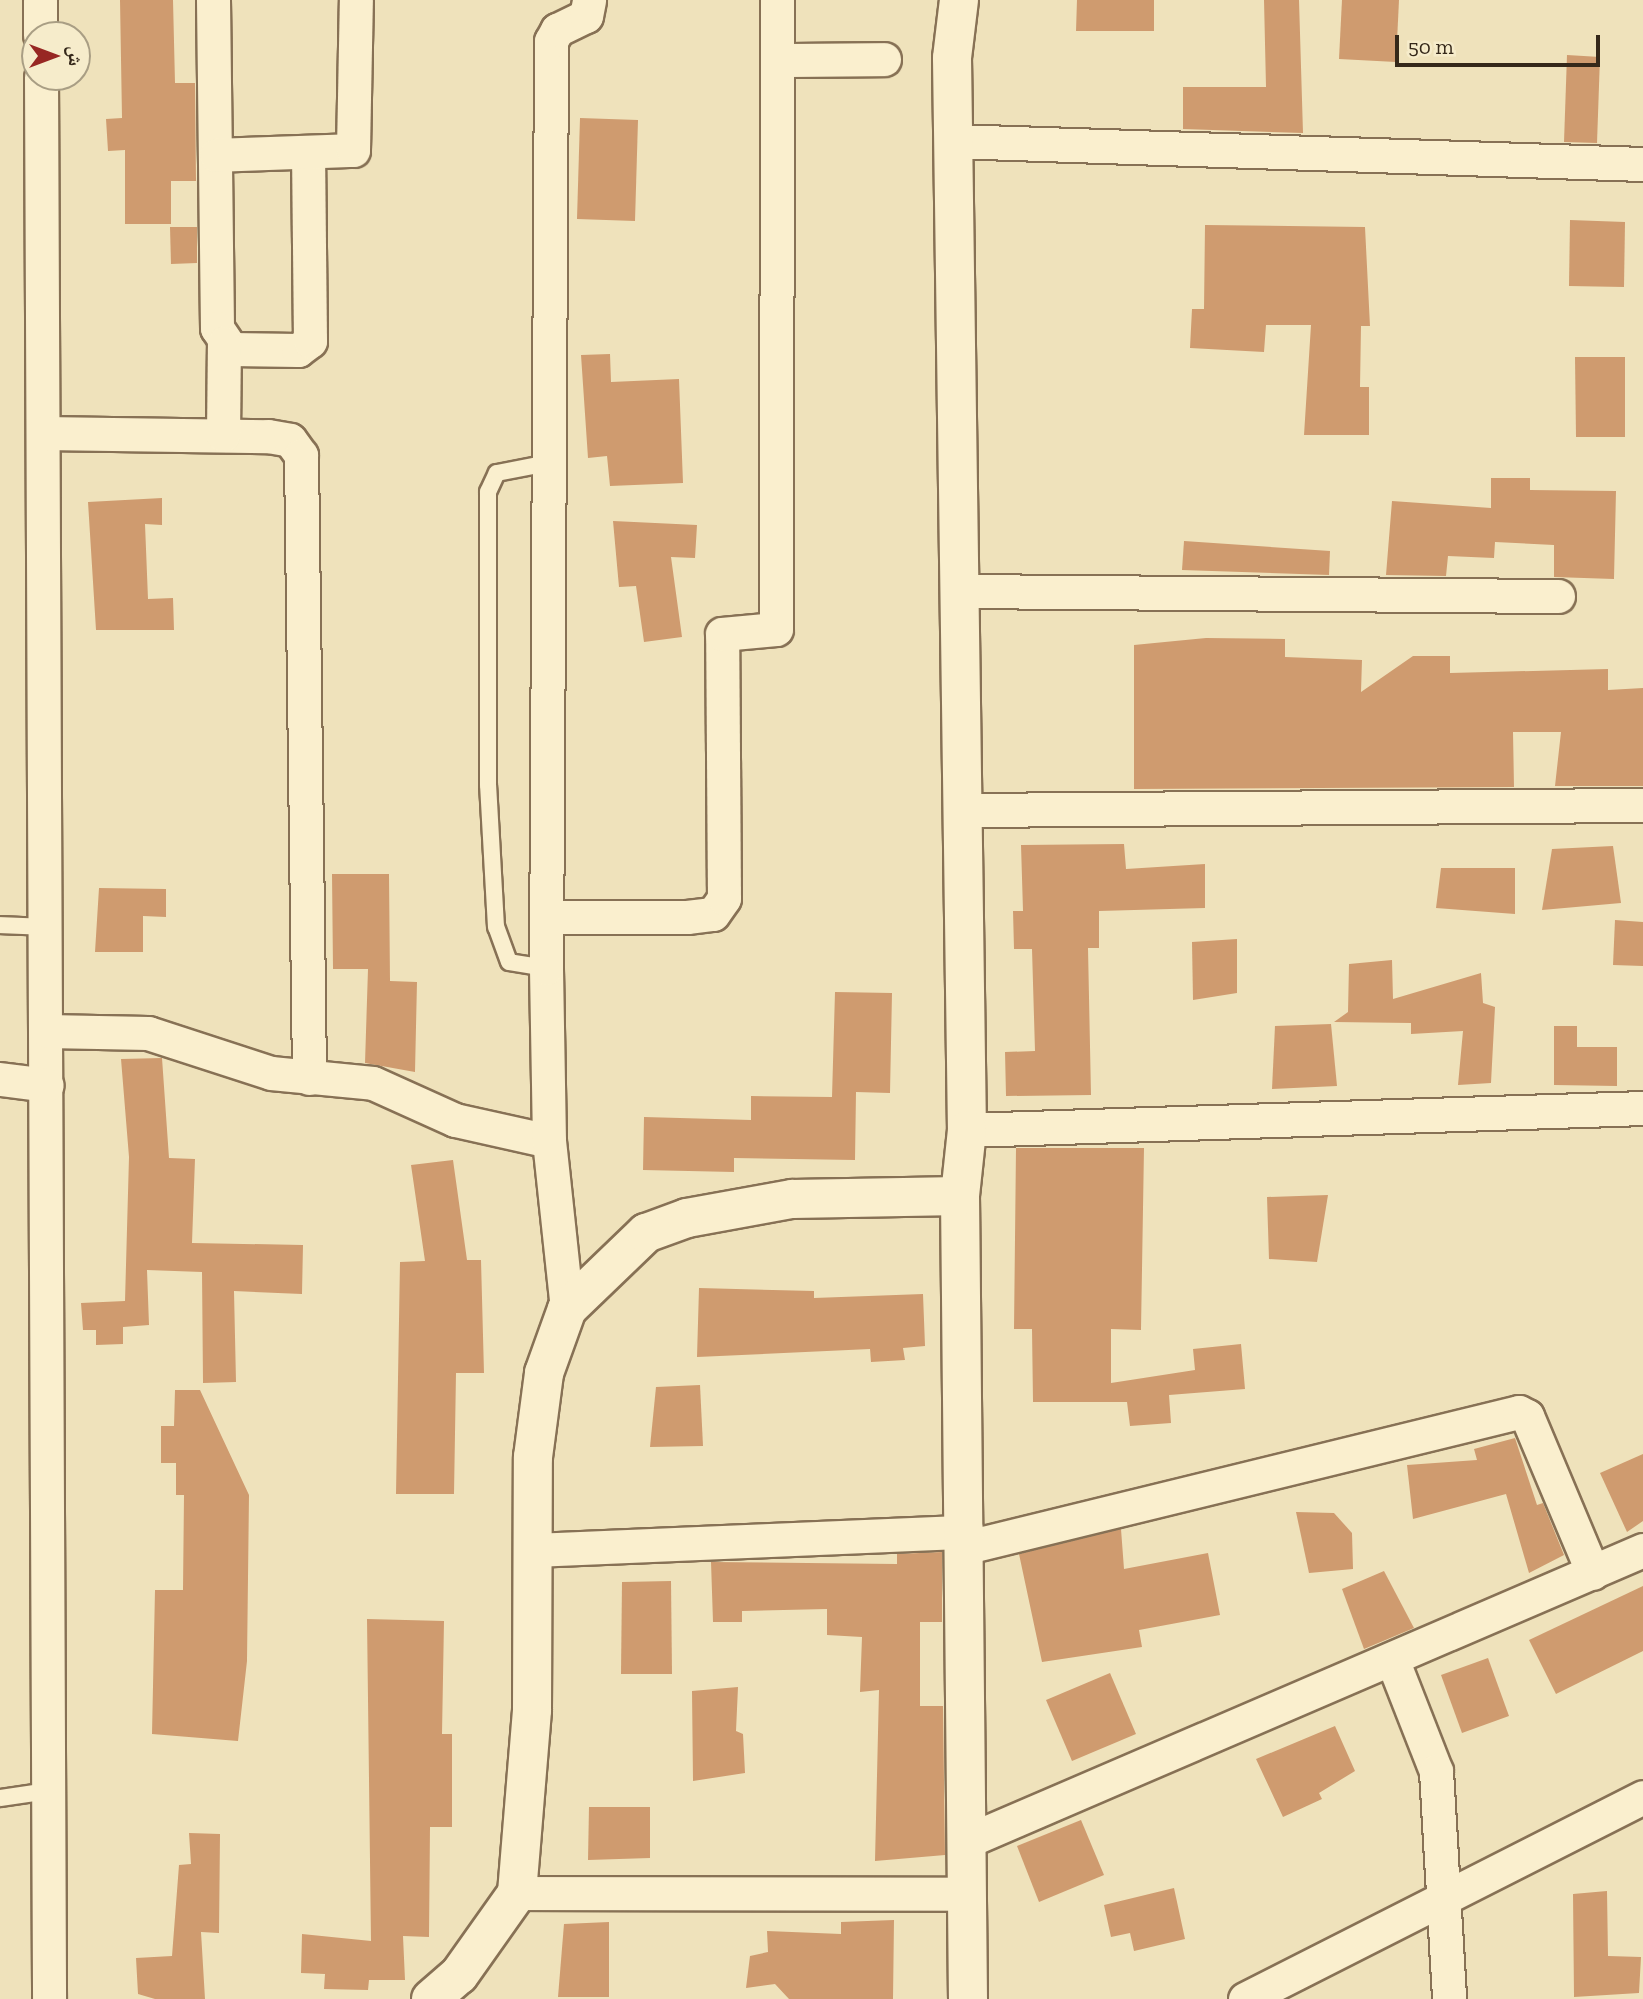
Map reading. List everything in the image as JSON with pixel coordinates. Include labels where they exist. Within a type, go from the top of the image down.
[{"type":"street","points":[[40,0],[40,21]]},
{"type":"street","points":[[213,0],[217,328],[224,343],[223,435]]},
{"type":"street","points":[[216,155],[348,153],[358,140],[356,0]]},
{"type":"street","points":[[567,1309],[549,1141],[546,968],[551,41],[557,30],[586,16],[589,0]]},
{"type":"street","points":[[547,917],[687,917],[713,914],[724,898],[722,634],[776,629],[777,0]]},
{"type":"street","points":[[958,0],[953,141],[967,1130],[960,1196],[967,1539],[968,1999]]},
{"type":"street","points":[[778,60],[884,59]]},
{"type":"street","points":[[41,91],[47,927],[49,1999]]},
{"type":"street","points":[[953,141],[1643,164]]},
{"type":"street","points":[[224,343],[237,351],[298,350],[310,341],[308,154]]},
{"type":"street","points":[[43,433],[223,435],[290,440],[302,455],[309,1077]]},
{"type":"street","points":[[959,591],[1558,596]]},
{"type":"street","points":[[961,810],[1643,806]]},
{"type":"street","points":[[47,1031],[148,1033],[220,1061],[309,1077],[373,1083],[455,1120],[549,1141]]},
{"type":"street","points":[[0,1079],[47,1085]]},
{"type":"street","points":[[967,1130],[1643,1108]]},
{"type":"street","points":[[431,1999],[459,1975],[517,1893],[532,1710],[532,1550],[537,1417],[552,1340],[567,1309],[646,1233],[687,1217],[792,1199],[960,1196]]},
{"type":"street","points":[[532,1550],[967,1539],[1519,1412],[1527,1416],[1592,1573]]},
{"type":"street","points":[[967,1841],[1643,1550]]},
{"type":"street","points":[[1392,1659],[1436,1771],[1449,1999]]},
{"type":"street","points":[[1245,1999],[1444,1902],[1643,1797]]},
{"type":"street","points":[[517,1893],[967,1894]]},
{"type":"lane","points":[[546,968],[509,962],[496,928],[488,786],[488,492],[497,473],[549,463]]},
{"type":"lane","points":[[0,925],[47,927]]},
{"type":"lane","points":[[0,1798],[48,1791]]},
{"type":"building","points":[[120,0],[173,0],[175,83],[195,83],[196,181],[171,181],[171,224],[125,224],[125,150],[108,151],[106,119],[122,118]]},
{"type":"building","points":[[1077,0],[1154,0],[1154,31],[1076,31]]},
{"type":"building","points":[[1264,0],[1299,0],[1303,133],[1183,129],[1183,87],[1266,87]]},
{"type":"building","points":[[1342,0],[1399,0],[1396,62],[1339,59]]},
{"type":"building","points":[[1567,55],[1600,57],[1597,143],[1564,142]]},
{"type":"building","points":[[580,118],[638,120],[635,221],[577,219]]},
{"type":"building","points":[[1570,220],[1625,222],[1624,287],[1569,286]]},
{"type":"building","points":[[1205,225],[1365,227],[1370,326],[1361,326],[1360,387],[1369,387],[1369,435],[1304,435],[1311,325],[1266,325],[1264,352],[1190,348],[1192,309],[1204,309]]},
{"type":"building","points":[[170,227],[197,227],[197,263],[171,264]]},
{"type":"building","points":[[610,354],[611,382],[679,379],[683,483],[610,486],[607,456],[588,458],[581,355]]},
{"type":"building","points":[[1575,357],[1625,357],[1625,437],[1576,437]]},
{"type":"building","points":[[1491,478],[1530,478],[1530,490],[1616,491],[1614,579],[1554,577],[1554,545],[1495,542],[1494,558],[1448,556],[1446,576],[1386,575],[1392,501],[1491,508]]},
{"type":"building","points":[[162,498],[162,525],[145,524],[148,599],[173,598],[174,630],[96,630],[88,502]]},
{"type":"building","points":[[613,521],[697,525],[695,558],[671,557],[682,637],[644,642],[636,586],[619,587]]},
{"type":"building","points":[[1184,541],[1330,551],[1329,575],[1182,570]]},
{"type":"building","points":[[1206,638],[1285,639],[1285,657],[1362,660],[1361,692],[1413,656],[1450,656],[1450,673],[1608,669],[1608,690],[1643,688],[1643,786],[1555,786],[1561,732],[1513,732],[1514,787],[1134,789],[1134,645]]},
{"type":"building","points":[[1124,844],[1126,869],[1205,864],[1205,908],[1099,911],[1099,948],[1088,948],[1091,1095],[1006,1096],[1005,1052],[1035,1051],[1032,949],[1014,949],[1013,911],[1023,911],[1021,845]]},
{"type":"building","points":[[1613,846],[1621,903],[1542,910],[1552,849]]},
{"type":"building","points":[[1441,868],[1515,868],[1515,914],[1436,908]]},
{"type":"building","points":[[332,874],[389,874],[390,981],[417,982],[415,1072],[365,1063],[368,969],[333,969]]},
{"type":"building","points":[[99,888],[166,889],[166,917],[143,916],[143,952],[95,952]]},
{"type":"building","points":[[1615,920],[1643,922],[1643,966],[1613,965]]},
{"type":"building","points":[[1237,939],[1237,993],[1193,1000],[1192,942]]},
{"type":"building","points":[[1392,960],[1393,999],[1481,973],[1483,1003],[1495,1007],[1491,1083],[1458,1085],[1463,1031],[1411,1034],[1411,1023],[1334,1022],[1348,1012],[1349,964]]},
{"type":"building","points":[[835,992],[892,993],[890,1093],[856,1092],[855,1160],[734,1158],[734,1172],[643,1170],[644,1117],[751,1120],[751,1096],[832,1097]]},
{"type":"building","points":[[1331,1024],[1337,1086],[1272,1089],[1275,1026]]},
{"type":"building","points":[[1554,1026],[1577,1026],[1577,1047],[1617,1047],[1617,1086],[1554,1085]]},
{"type":"building","points":[[162,1058],[169,1158],[195,1159],[192,1243],[303,1245],[302,1294],[234,1291],[236,1382],[203,1383],[202,1272],[147,1270],[149,1325],[123,1327],[123,1344],[96,1345],[96,1330],[83,1330],[81,1303],[125,1301],[129,1157],[121,1059]]},
{"type":"building","points":[[1016,1148],[1144,1148],[1141,1330],[1111,1329],[1111,1383],[1195,1370],[1193,1349],[1241,1344],[1245,1389],[1169,1395],[1171,1423],[1130,1426],[1127,1402],[1033,1402],[1032,1329],[1014,1329]]},
{"type":"building","points":[[453,1160],[467,1260],[481,1260],[484,1373],[456,1373],[454,1494],[396,1494],[400,1262],[425,1261],[411,1165]]},
{"type":"building","points":[[1328,1195],[1317,1262],[1269,1259],[1267,1197]]},
{"type":"building","points":[[699,1288],[814,1291],[814,1298],[923,1294],[925,1346],[903,1348],[905,1360],[871,1362],[870,1349],[697,1357]]},
{"type":"building","points":[[700,1385],[703,1446],[650,1447],[656,1387]]},
{"type":"building","points":[[175,1390],[200,1390],[249,1495],[247,1661],[238,1741],[152,1734],[155,1590],[183,1590],[184,1495],[176,1495],[176,1463],[161,1463],[161,1426],[174,1426]]},
{"type":"building","points":[[1515,1438],[1537,1505],[1543,1503],[1564,1555],[1529,1573],[1506,1494],[1413,1519],[1407,1465],[1477,1460],[1474,1449]]},
{"type":"building","points":[[1643,1454],[1643,1521],[1627,1532],[1600,1473]]},
{"type":"building","points":[[1296,1512],[1334,1513],[1352,1533],[1353,1569],[1309,1573]]},
{"type":"building","points":[[1121,1529],[1124,1569],[1208,1553],[1220,1615],[1139,1630],[1142,1647],[1042,1662],[1019,1554]]},
{"type":"building","points":[[942,1552],[942,1622],[920,1622],[920,1706],[943,1706],[945,1855],[875,1861],[879,1690],[860,1692],[862,1637],[827,1635],[827,1609],[742,1611],[742,1622],[713,1622],[711,1562],[897,1564],[897,1554]]},
{"type":"building","points":[[1384,1571],[1414,1628],[1364,1649],[1342,1589]]},
{"type":"building","points":[[671,1581],[672,1674],[621,1674],[622,1582]]},
{"type":"building","points":[[1643,1586],[1643,1651],[1556,1694],[1529,1640]]},
{"type":"building","points":[[367,1619],[444,1621],[442,1734],[452,1734],[452,1827],[430,1827],[429,1937],[403,1936],[405,1980],[369,1980],[368,1990],[324,1989],[325,1974],[301,1973],[302,1934],[371,1941]]},
{"type":"building","points":[[1488,1658],[1509,1716],[1462,1733],[1441,1675]]},
{"type":"building","points":[[1110,1673],[1136,1734],[1072,1761],[1046,1700]]},
{"type":"building","points":[[738,1687],[736,1731],[743,1734],[745,1773],[693,1781],[692,1691]]},
{"type":"building","points":[[1335,1726],[1355,1771],[1319,1793],[1322,1799],[1283,1817],[1256,1759]]},
{"type":"building","points":[[589,1807],[650,1807],[650,1858],[588,1860]]},
{"type":"building","points":[[1081,1820],[1104,1875],[1039,1902],[1017,1846]]},
{"type":"building","points":[[189,1833],[220,1834],[219,1933],[201,1932],[205,1999],[155,1999],[138,1994],[136,1958],[172,1956],[179,1865],[191,1864]]},
{"type":"building","points":[[1174,1888],[1185,1939],[1134,1951],[1130,1933],[1111,1937],[1104,1905]]},
{"type":"building","points":[[1607,1891],[1608,1956],[1641,1957],[1639,1993],[1574,1997],[1573,1894]]},
{"type":"building","points":[[894,1920],[893,1999],[789,1999],[775,1984],[746,1988],[750,1956],[768,1952],[767,1931],[841,1934],[841,1922]]},
{"type":"building","points":[[609,1922],[609,1997],[558,1997],[564,1924]]}]
